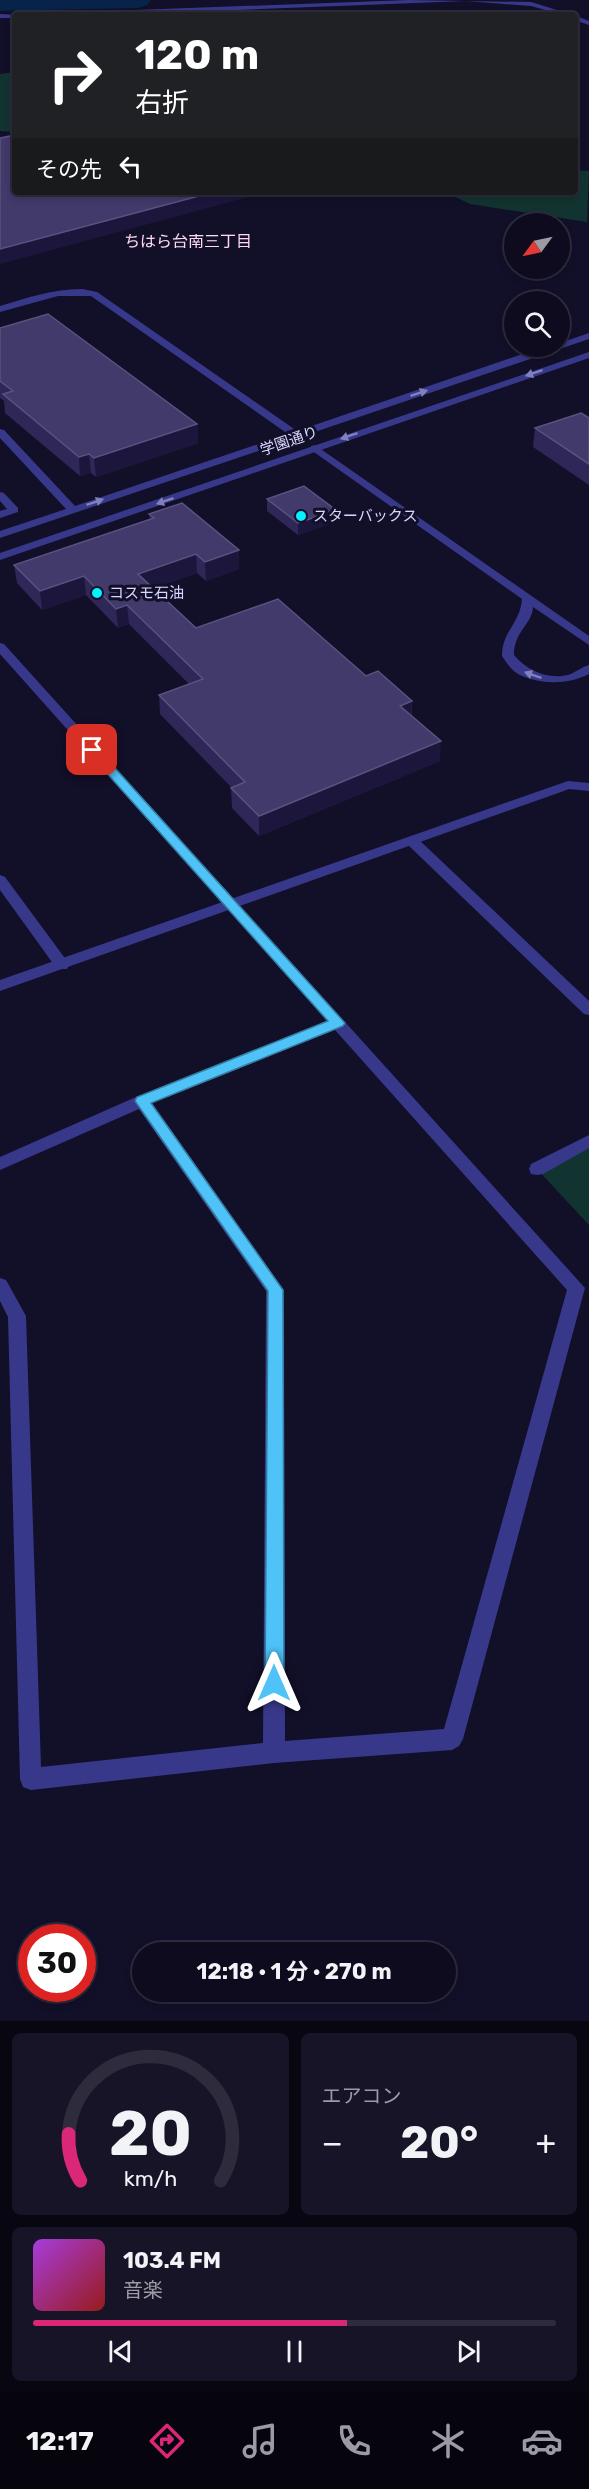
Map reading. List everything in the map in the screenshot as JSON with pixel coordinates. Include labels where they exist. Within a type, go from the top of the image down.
[{"type":"street","points":[[135,12],[463,0]]},
{"type":"street","points":[[468,0],[531,4],[559,12]]},
{"type":"street","points":[[0,309],[58,292],[79,290],[94,294],[589,641]]},
{"type":"street","name":"学園通り","points":[[570,342],[589,336]]},
{"type":"street","name":"学園通り","points":[[0,557],[589,355]]},
{"type":"street","name":"学園通り","points":[[0,535],[525,357]]},
{"type":"street","points":[[0,432],[73,510]]},
{"type":"street","points":[[0,495],[14,510],[0,515]]},
{"type":"street","points":[[528,597],[527,614],[508,642],[508,656],[521,671],[544,678],[572,678],[589,669]]},
{"type":"street","points":[[0,647],[576,1288],[452,1738],[274,1752],[31,1779],[17,1316],[0,1286]]},
{"type":"street","points":[[0,986],[556,789],[568,785],[589,787]]},
{"type":"street","points":[[411,840],[589,1010]]},
{"type":"street","points":[[0,880],[62,964]]},
{"type":"street","points":[[0,1164],[142,1101],[338,1023]]},
{"type":"street","points":[[142,1101],[275,1290],[274,1752]]},
{"type":"street","points":[[537,1169],[589,1141]]},
{"type":"green space","points":[[12,72],[12,132],[0,131],[0,74]]},
{"type":"green space","points":[[578,170],[589,171],[587,222],[570,219],[570,213],[528,213],[470,204],[451,195],[578,195]]},
{"type":"green space","points":[[589,1141],[589,1225],[537,1169]]},
{"type":"building","points":[[12,136],[12,195],[203,195],[0,249],[0,138]]},
{"type":"building","points":[[48,314],[197,424],[94,458],[89,454],[79,457],[3,394],[13,391],[0,381],[0,328]]},
{"type":"building","points":[[581,413],[589,418],[589,464],[535,428]]},
{"type":"building","points":[[304,486],[336,510],[298,523],[267,499]]},
{"type":"building","points":[[182,503],[239,550],[205,562],[196,554],[138,574],[196,628],[278,599],[366,676],[378,671],[412,701],[400,706],[441,741],[259,816],[231,788],[245,782],[159,695],[203,679],[127,605],[116,609],[84,576],[40,591],[14,565],[154,518],[149,514]]},
{"type":"waterway","points":[[0,3],[138,0]]},
{"type":"place","name":"スターバックス","points":[[301,516]]},
{"type":"place","name":"コスモ石油","points":[[97,593]]},
{"type":"district","name":"ちはら台南三丁目","points":[[188,241]]},
{"type":"route","points":[[92,750],[338,1023],[142,1101],[275,1290],[274,1683]]}]
